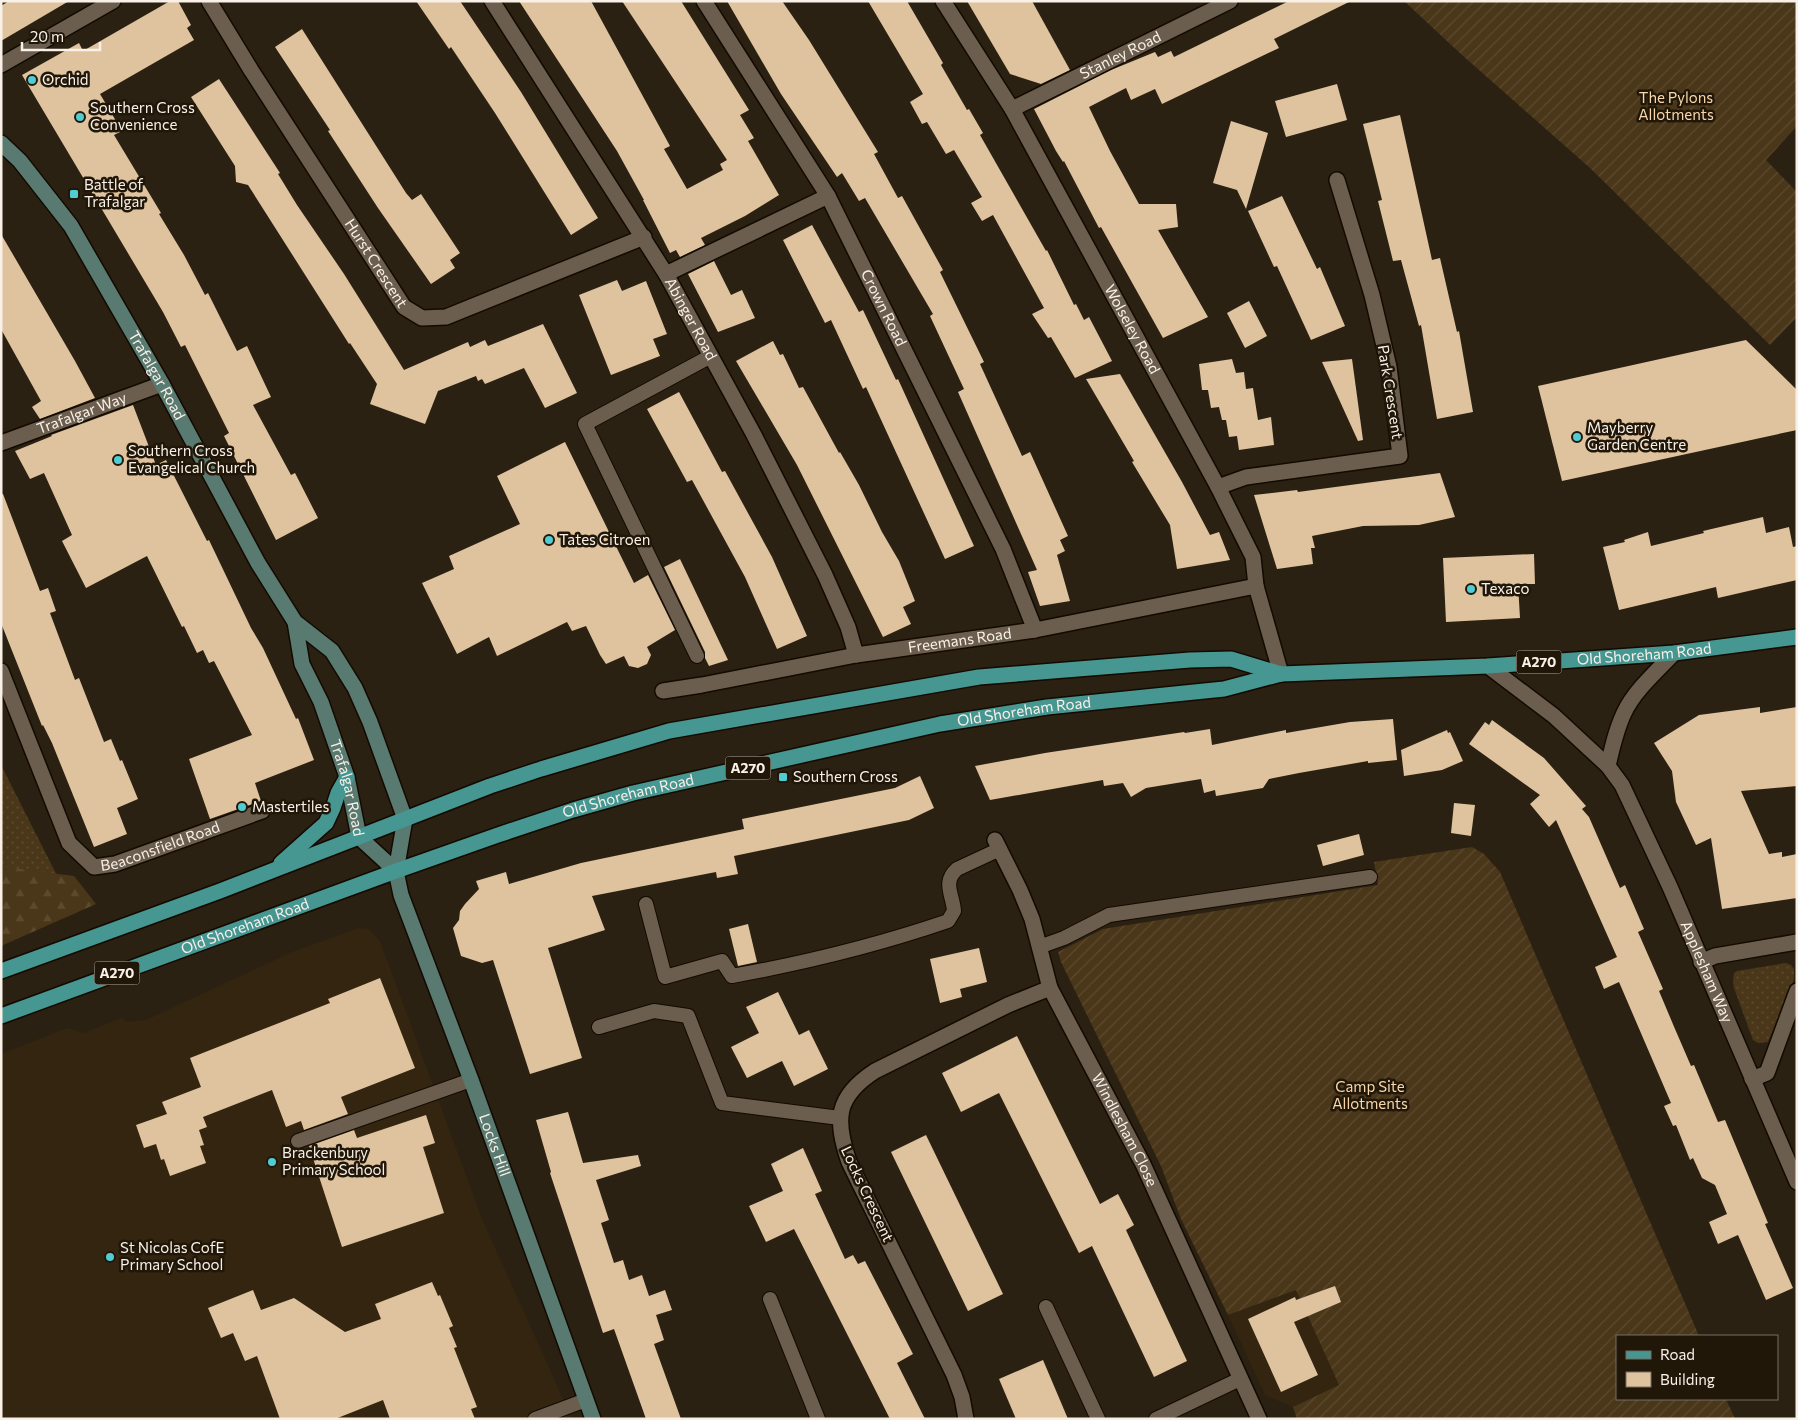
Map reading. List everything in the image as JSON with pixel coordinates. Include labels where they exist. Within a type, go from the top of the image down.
[{"type":"main road","name":"Trafalgar Road","points":[[1,143],[20,161],[71,226],[162,384],[258,563],[295,622],[332,651],[355,688],[370,722],[405,819],[396,871]]},
{"type":"main road","name":"Trafalgar Road","points":[[295,622],[302,664],[321,702],[347,777],[359,836],[396,871]]},
{"type":"main road","name":"Old Shoreham Road","points":[[1,1016],[498,834],[633,793],[940,724],[1047,707],[1224,689],[1281,674],[1488,666],[1674,653],[1797,637]]},
{"type":"main road","name":"Old Shoreham Road","points":[[1,971],[220,891],[359,836],[541,768],[669,731],[979,677],[1190,660],[1231,659],[1281,674]]},
{"type":"main road","points":[[274,869],[326,823],[338,793],[347,777]]},
{"type":"main road","name":"Locks Hill","points":[[396,871],[401,895],[471,1080],[593,1419]]},
{"type":"street","points":[[1,65],[113,1]]},
{"type":"street","name":"Hurst Crescent","points":[[209,1],[256,78],[404,307],[422,318],[446,317],[644,237]]},
{"type":"street","name":"Abinger Road","points":[[492,1],[666,274],[754,435],[825,575],[848,627],[856,655]]},
{"type":"street","name":"Crown Road","points":[[704,1],[828,196],[1003,549],[1035,630]]},
{"type":"street","name":"Wolseley Road","points":[[943,1],[1012,109],[1218,487],[1253,557],[1256,586],[1281,674]]},
{"type":"street","name":"Stanley Road","points":[[1012,109],[1230,1]]},
{"type":"street","name":"Park Crescent","points":[[1218,487],[1246,477],[1400,456],[1387,358],[1372,295],[1337,180]]},
{"type":"street","points":[[666,274],[828,196]]},
{"type":"street","name":"Trafalgar Way","points":[[1,443],[162,384]]},
{"type":"street","name":"Freemans Road","points":[[663,691],[856,655],[1035,630],[1256,586]]},
{"type":"street","points":[[1608,766],[1612,746],[1624,712],[1646,681],[1674,653]]},
{"type":"street","name":"Applesham Way","points":[[1488,666],[1554,716],[1608,766],[1622,786],[1670,887],[1797,1182]]},
{"type":"street","name":"Beaconsfield Road","points":[[1,671],[69,843],[94,867],[115,864],[262,811]]},
{"type":"street","name":"Windlesham Close","points":[[997,845],[1020,890],[1032,919],[1050,988],[1143,1164],[1259,1419]]},
{"type":"street","points":[[1702,962],[1715,956],[1797,942]]},
{"type":"street","name":"Locks Crescent","points":[[966,1419],[962,1398],[954,1375],[850,1162],[840,1133],[840,1118],[846,1100],[859,1081],[875,1071],[1008,1005],[1050,988]]},
{"type":"street","points":[[1752,1079],[1766,1073],[1797,991]]},
{"type":"lane","points":[[697,656],[585,424],[711,356]]},
{"type":"lane","points":[[646,904],[665,977],[722,961],[732,976],[838,952],[915,932],[948,921],[954,911],[949,889],[949,882],[953,872],[997,845]]},
{"type":"lane","points":[[1038,947],[1064,938],[1109,915],[1370,877]]},
{"type":"lane","points":[[599,1027],[654,1012],[688,1016],[722,1103],[840,1118]]},
{"type":"lane","points":[[298,1141],[471,1080]]},
{"type":"lane","points":[[770,1299],[818,1419]]},
{"type":"lane","points":[[1046,1307],[1098,1419]]},
{"type":"lane","points":[[1156,1419],[1240,1379]]},
{"type":"lane","points":[[535,1419],[586,1400]]},
{"type":"shaded area","points":[[359,928],[369,929],[380,941],[482,1219],[572,1419],[1,1419],[1,1054],[67,1028],[83,1033],[122,1018],[128,1022],[146,1020],[292,952]]},
{"type":"shaded area","points":[[1296,1289],[1339,1385],[1293,1407],[1265,1395],[1228,1315]]},
{"type":"green space","name":"The Pylons Allotments","points":[[1404,1],[1797,1],[1797,126],[1766,160],[1797,192],[1797,317],[1770,345],[1590,168]]},
{"type":"green space","points":[[1,765],[76,913],[1,941]]},
{"type":"green space","name":"Camp Site Allotments","points":[[1472,847],[1484,854],[1500,872],[1699,1335],[1616,1335],[1616,1400],[1726,1400],[1735,1419],[1297,1419],[1293,1407],[1339,1385],[1296,1290],[1228,1315],[1181,1219],[1161,1166],[1061,962],[1058,952],[1103,929],[1378,885],[1374,862]]},
{"type":"green space","points":[[5,867],[74,876],[96,904],[1,946],[1,871]]},
{"type":"green space","points":[[1786,963],[1794,969],[1794,979],[1768,1042],[1758,1043],[1753,1040],[1734,988],[1734,973]]},
{"type":"building","points":[[9,1],[69,1],[1,41],[1,6]]},
{"type":"building","points":[[170,1],[178,1],[191,25],[187,28],[194,40],[100,94],[122,131],[114,135],[161,213],[159,214],[205,295],[208,293],[237,351],[247,346],[271,397],[253,405],[291,475],[295,473],[318,518],[276,540],[224,436],[229,433],[185,345],[181,347],[163,312],[22,75],[79,43],[83,51]]},
{"type":"building","points":[[416,1],[460,1],[521,92],[598,218],[571,235],[495,113],[451,47],[449,49]]},
{"type":"building","points":[[519,1],[591,1],[670,146],[664,149],[687,189],[723,170],[720,164],[727,160],[622,1],[681,1],[749,110],[740,115],[754,138],[748,141],[779,195],[745,216],[701,238],[705,245],[680,257],[676,250],[670,253],[617,151]]},
{"type":"building","points":[[727,1],[782,1],[809,40],[878,152],[874,154],[898,198],[902,196],[943,270],[940,272],[984,362],[980,364],[1022,456],[1030,452],[1068,536],[1060,540],[1065,551],[1057,555],[1070,601],[1040,606],[1028,572],[1037,570],[958,392],[964,389],[930,316],[933,314],[865,198],[859,201],[842,173],[837,177],[781,94]]},
{"type":"building","points":[[868,1],[907,1],[943,63],[941,65],[967,110],[969,109],[983,133],[980,135],[1047,250],[1074,305],[1076,304],[1084,320],[1089,317],[1112,361],[1075,378],[1051,337],[1048,338],[1032,314],[1044,308],[993,215],[982,221],[971,203],[982,197],[954,150],[946,154],[927,122],[922,124],[910,102],[923,94]]},
{"type":"building","points":[[967,1],[1032,1],[1070,70],[1041,84],[1010,74]]},
{"type":"building","points":[[1289,1],[1351,1],[1274,39],[1279,48],[1162,104],[1155,89],[1131,100],[1126,88],[1089,107],[1139,204],[1176,204],[1178,227],[1158,230],[1208,317],[1163,338],[1101,227],[1099,228],[1034,109],[1111,70],[1155,52],[1158,57],[1171,51],[1174,57]]},
{"type":"building","points":[[302,29],[406,193],[412,200],[421,194],[460,253],[450,260],[455,268],[431,284],[378,208],[328,131],[330,130],[275,47]]},
{"type":"building","points":[[219,79],[280,173],[278,174],[297,205],[344,274],[404,370],[468,342],[470,347],[485,340],[488,346],[543,324],[577,393],[545,408],[524,368],[485,384],[482,379],[478,381],[476,376],[438,391],[425,424],[370,404],[377,384],[349,344],[248,185],[236,182],[235,166],[191,97]]},
{"type":"building","points":[[1337,84],[1347,120],[1286,137],[1275,101]]},
{"type":"building","points":[[1400,115],[1432,260],[1440,258],[1457,332],[1459,331],[1473,412],[1437,419],[1421,325],[1419,326],[1401,260],[1393,261],[1378,201],[1382,200],[1363,124]]},
{"type":"building","points":[[1231,121],[1268,133],[1246,209],[1237,190],[1213,183]]},
{"type":"building","points":[[1282,196],[1317,269],[1320,267],[1345,326],[1311,340],[1277,266],[1274,267],[1248,211]]},
{"type":"building","points":[[812,225],[859,312],[863,310],[896,380],[898,379],[974,546],[945,559],[866,387],[863,389],[831,320],[825,323],[783,240]]},
{"type":"building","points":[[1,234],[95,398],[40,419],[32,407],[41,401],[1,329]]},
{"type":"building","points":[[714,261],[731,295],[742,290],[755,318],[718,332],[688,274]]},
{"type":"building","points":[[617,280],[622,291],[646,281],[667,334],[653,339],[660,356],[611,375],[579,295]]},
{"type":"building","points":[[1249,301],[1267,336],[1245,348],[1227,313]]},
{"type":"building","points":[[1746,340],[1797,390],[1797,430],[1562,481],[1538,386]]},
{"type":"building","points":[[773,341],[780,355],[783,354],[799,388],[803,387],[859,485],[882,532],[899,561],[915,601],[903,607],[911,624],[883,637],[797,465],[736,361]]},
{"type":"building","points":[[1232,359],[1236,373],[1244,372],[1246,389],[1253,388],[1258,420],[1271,417],[1274,445],[1239,450],[1237,436],[1229,437],[1226,420],[1222,420],[1219,407],[1211,408],[1208,390],[1202,390],[1199,364]]},
{"type":"building","points":[[1352,359],[1363,440],[1358,441],[1322,362]]},
{"type":"building","points":[[1120,374],[1210,535],[1219,532],[1230,560],[1177,569],[1170,525],[1132,462],[1134,461],[1086,379]]},
{"type":"building","points":[[679,392],[722,472],[725,471],[772,557],[807,636],[777,649],[745,577],[692,480],[687,482],[647,409]]},
{"type":"building","points":[[133,405],[156,465],[166,460],[207,541],[209,540],[296,719],[298,718],[314,760],[255,783],[261,801],[210,819],[189,759],[252,735],[214,661],[209,663],[203,650],[197,653],[147,556],[86,588],[62,541],[72,535],[44,473],[30,479],[15,451],[51,435]]},
{"type":"building","name":"Tates Citroen","points":[[565,442],[634,583],[648,575],[675,630],[647,647],[651,655],[647,664],[638,668],[629,666],[624,656],[606,664],[586,626],[572,631],[567,622],[497,656],[489,637],[457,654],[422,583],[454,569],[449,556],[520,524],[497,476]]},
{"type":"building","points":[[1440,473],[1455,517],[1419,525],[1363,526],[1312,536],[1315,548],[1311,548],[1313,564],[1277,569],[1254,495],[1297,490],[1298,492]]},
{"type":"building","points":[[1,494],[3,494],[40,591],[48,588],[56,611],[50,613],[75,680],[79,678],[104,742],[111,739],[138,799],[117,808],[127,834],[94,847],[52,743],[42,726],[1,623]]},
{"type":"building","points":[[1763,517],[1766,533],[1789,527],[1793,547],[1797,546],[1797,580],[1718,598],[1716,587],[1619,610],[1603,547],[1625,542],[1624,540],[1648,532],[1651,546]]},
{"type":"building","points":[[1534,554],[1535,584],[1518,584],[1520,618],[1446,622],[1443,558]]},
{"type":"building","points":[[680,559],[728,660],[709,666],[705,658],[705,652],[664,567]]},
{"type":"building","points":[[1760,707],[1760,713],[1797,707],[1797,786],[1741,791],[1769,854],[1782,852],[1782,857],[1797,854],[1797,898],[1722,909],[1711,838],[1696,845],[1676,802],[1672,771],[1654,743],[1699,715]]},
{"type":"building","points":[[1393,719],[1397,760],[1368,763],[1368,761],[1299,773],[1269,779],[1263,788],[1216,796],[1215,790],[1204,793],[1201,779],[1146,788],[1131,797],[1123,783],[1104,786],[1103,780],[990,800],[975,766],[1045,753],[1210,729],[1212,745],[1286,730],[1286,733],[1350,722]]},
{"type":"building","points":[[1492,720],[1544,758],[1586,806],[1582,809],[1589,817],[1620,888],[1625,885],[1644,929],[1638,932],[1663,989],[1659,991],[1675,1029],[1691,1066],[1694,1065],[1718,1122],[1725,1120],[1768,1223],[1765,1224],[1793,1288],[1766,1300],[1738,1235],[1718,1244],[1709,1222],[1727,1214],[1715,1185],[1702,1178],[1693,1158],[1690,1160],[1676,1125],[1673,1126],[1664,1106],[1671,1103],[1619,982],[1604,989],[1595,967],[1617,957],[1556,820],[1549,827],[1530,804],[1540,795],[1469,744],[1485,722],[1489,725]]},
{"type":"building","points":[[1447,730],[1448,733],[1450,732],[1463,761],[1442,770],[1404,776],[1401,750]]},
{"type":"building","points":[[920,776],[934,808],[909,820],[734,856],[738,874],[717,878],[716,872],[592,896],[605,930],[548,948],[582,1058],[530,1074],[493,960],[482,963],[461,956],[453,928],[459,920],[460,911],[479,889],[476,881],[506,872],[509,884],[581,863],[744,829],[742,819],[895,788]]},
{"type":"building","points":[[1454,803],[1475,805],[1471,836],[1451,833]]},
{"type":"building","points":[[1359,834],[1364,855],[1323,866],[1317,845]]},
{"type":"building","points":[[748,924],[757,962],[738,966],[729,929]]},
{"type":"building","points":[[979,948],[987,982],[960,989],[962,997],[940,1003],[930,959]]},
{"type":"building","points":[[380,978],[415,1068],[341,1097],[348,1114],[304,1130],[301,1121],[286,1127],[272,1090],[203,1117],[207,1127],[199,1130],[204,1145],[200,1146],[206,1163],[170,1176],[164,1159],[161,1160],[156,1144],[144,1148],[136,1125],[167,1114],[162,1102],[201,1087],[190,1058],[330,1003],[328,999]]},
{"type":"building","points":[[778,992],[799,1035],[809,1030],[828,1069],[794,1086],[782,1061],[747,1078],[731,1047],[759,1033],[746,1007]]},
{"type":"building","points":[[1017,1036],[1100,1204],[1118,1194],[1134,1225],[1126,1230],[1187,1361],[1154,1377],[1092,1246],[1079,1253],[999,1093],[961,1112],[942,1073]]},
{"type":"building","points":[[568,1112],[583,1163],[638,1155],[641,1166],[596,1180],[609,1220],[601,1223],[614,1263],[623,1260],[629,1280],[642,1275],[649,1296],[665,1290],[672,1310],[656,1315],[664,1340],[654,1344],[681,1419],[646,1419],[614,1329],[603,1333],[550,1173],[536,1120]]},
{"type":"building","points":[[426,1115],[435,1143],[423,1147],[444,1213],[342,1247],[309,1146],[354,1130],[357,1138]]},
{"type":"building","points":[[926,1135],[1003,1294],[968,1311],[891,1152]]},
{"type":"building","points":[[803,1148],[822,1191],[815,1194],[845,1259],[853,1255],[858,1264],[865,1261],[913,1354],[897,1363],[925,1419],[890,1419],[794,1229],[766,1242],[749,1206],[783,1191],[771,1164]]},
{"type":"building","points":[[432,1282],[438,1296],[440,1295],[453,1326],[449,1328],[457,1347],[454,1348],[477,1407],[471,1409],[475,1419],[390,1419],[383,1400],[335,1419],[280,1419],[257,1356],[245,1361],[233,1333],[221,1338],[208,1308],[253,1290],[261,1310],[294,1298],[345,1332],[381,1319],[375,1304]]},
{"type":"building","points":[[1335,1286],[1341,1302],[1294,1322],[1318,1375],[1281,1392],[1248,1319],[1295,1297],[1296,1300]]},
{"type":"building","points":[[1043,1360],[1068,1419],[1016,1419],[999,1379]]},
{"type":"place","name":"Orchid","points":[[32,80]]},
{"type":"place","name":"Southern Cross Convenience","points":[[80,117]]},
{"type":"place","name":"Battle of Trafalgar","points":[[74,194]]},
{"type":"place","name":"Mayberry Garden Centre","points":[[1577,437]]},
{"type":"place","name":"Southern Cross Evangelical Church","points":[[118,460]]},
{"type":"place","name":"Tates Citroen","points":[[549,540]]},
{"type":"place","name":"Texaco","points":[[1471,589]]},
{"type":"place","name":"Southern Cross","points":[[783,777]]},
{"type":"place","name":"Mastertiles","points":[[242,807]]},
{"type":"place","name":"Brackenbury Primary School","points":[[272,1162]]},
{"type":"place","name":"St Nicolas CofE Primary School","points":[[110,1257]]}]
